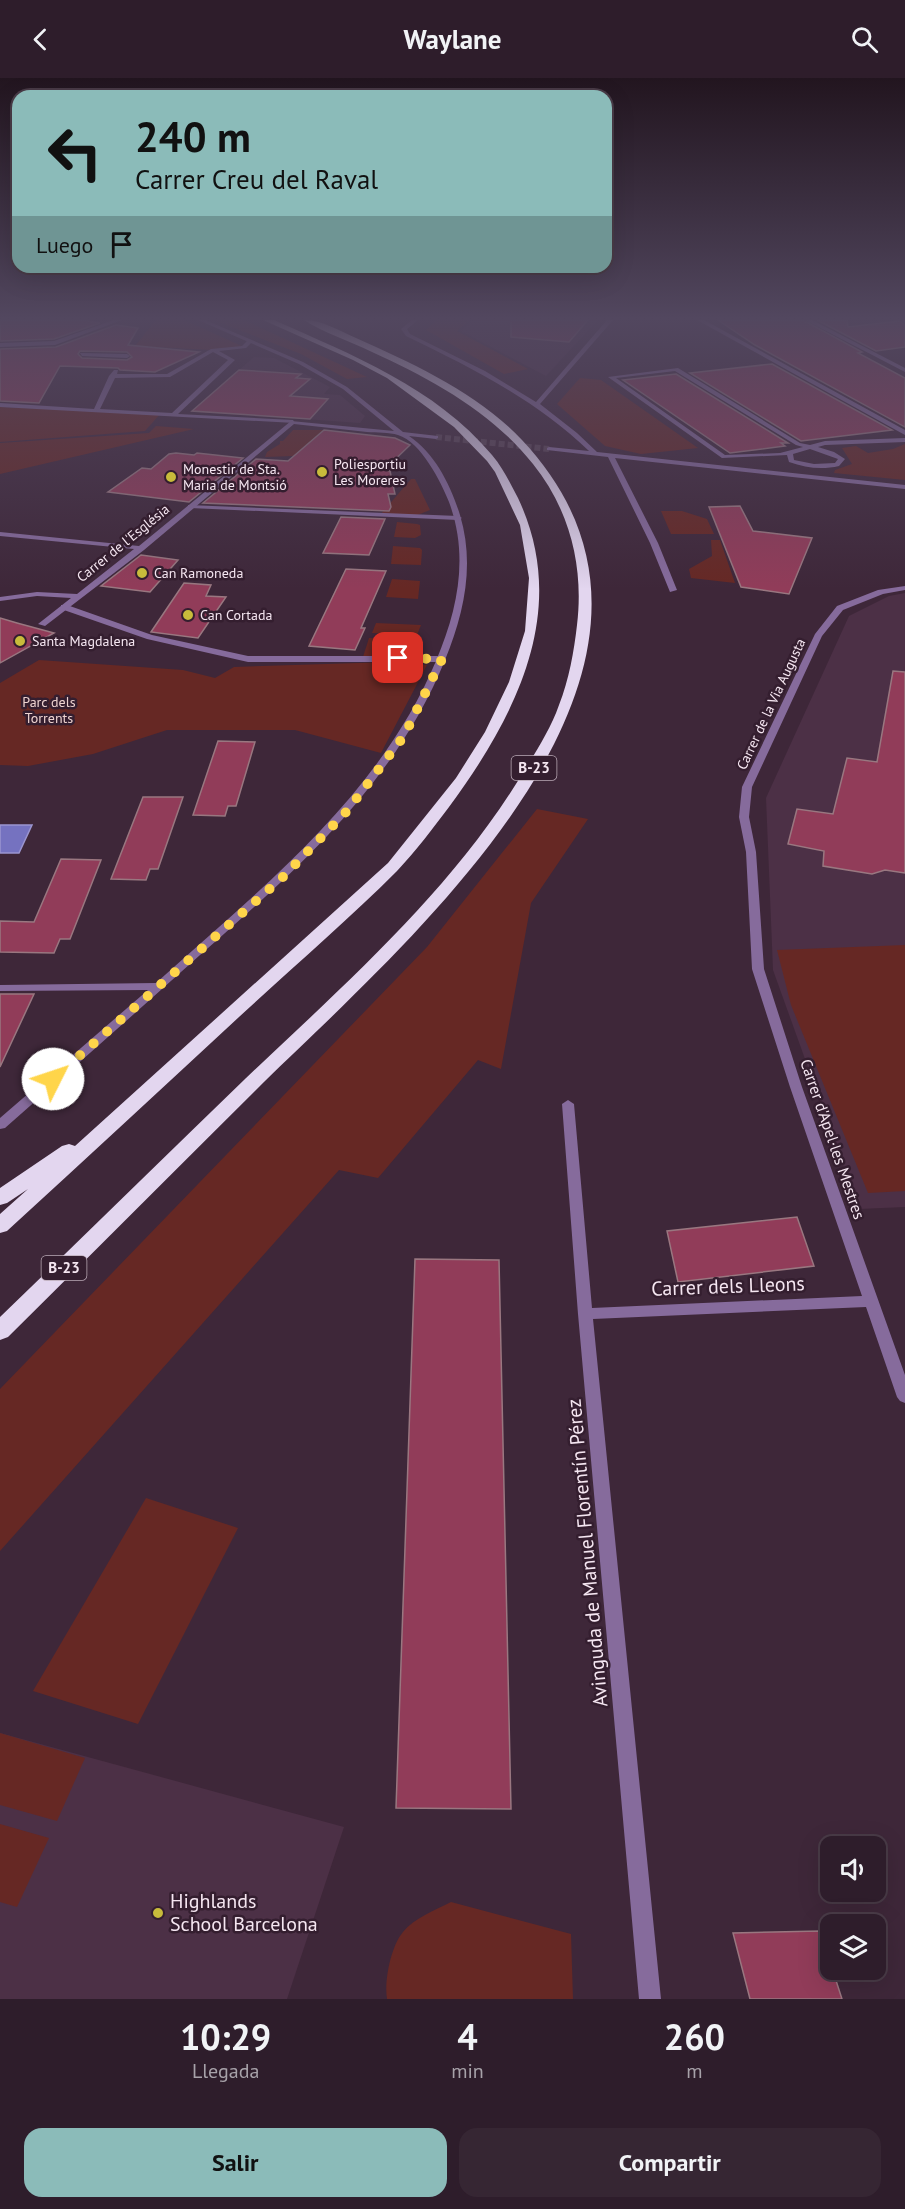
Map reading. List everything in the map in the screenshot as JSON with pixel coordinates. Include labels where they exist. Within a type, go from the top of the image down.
[{"type":"highway","points":[[0,1226],[393,866],[425,830],[468,772],[512,696],[525,658],[532,625],[534,583],[531,545],[524,518],[499,471],[482,450],[437,410]]},
{"type":"highway","name":"B-23","points":[[0,1331],[360,980],[438,898],[485,843],[527,782],[569,698],[584,626],[585,579],[577,541],[558,492],[523,448],[480,410]]},
{"type":"highway","points":[[0,1198],[127,1110]]},
{"type":"street","points":[[110,410],[293,422],[436,437]]},
{"type":"street","points":[[175,413],[179,410]]},
{"type":"street","points":[[0,1125],[281,879],[347,811],[404,736],[442,659],[463,594],[465,544],[458,518],[437,472],[412,439],[402,434],[372,410]]},
{"type":"street","points":[[544,410],[595,454]]},
{"type":"street","points":[[657,410],[724,457],[790,453],[825,443],[905,440]]},
{"type":"street","points":[[743,410],[798,444],[834,454],[842,459],[837,465],[832,466],[805,466],[792,461],[790,453]]},
{"type":"street","points":[[861,410],[905,434]]},
{"type":"street","name":"Carrer de l'Església","points":[[42,624],[141,548],[293,422]]},
{"type":"street","points":[[549,449],[905,487]]},
{"type":"street","points":[[611,456],[654,543],[673,590]]},
{"type":"street","points":[[190,507],[458,518]]},
{"type":"street","points":[[0,534],[141,548]]},
{"type":"street","name":"Carrer de la Via Augusta","points":[[753,886],[751,852],[744,817],[747,787],[818,636],[840,608],[881,592],[905,588]]},
{"type":"street","points":[[0,599],[37,594],[78,596]]},
{"type":"street","points":[[64,607],[150,637],[248,659],[442,659]]},
{"type":"street","name":"Carrer d'Apel·les Mestres","points":[[753,886],[758,969],[796,1087],[905,1397]]},
{"type":"street","points":[[0,988],[159,986]]},
{"type":"street","name":"Avinguda de Manuel Florentín Pérez","points":[[568,1104],[585,1314],[650,1999]]},
{"type":"street","name":"Carrer dels Lleons","points":[[585,1314],[872,1301]]},
{"type":"shaded area","points":[[357,410],[365,416],[360,423],[192,411]]},
{"type":"shaded area","points":[[905,593],[905,1207],[859,1209],[773,970],[766,798],[849,616],[889,596]]},
{"type":"shaded area","points":[[0,825],[32,825],[19,853],[0,853]]},
{"type":"shaded area","name":"Highlands School Barcelona","points":[[0,1733],[344,1827],[287,1999],[0,1999]]},
{"type":"green space","points":[[0,410],[160,414],[145,431],[0,442]]},
{"type":"green space","points":[[563,410],[643,410],[698,448],[641,454],[605,446]]},
{"type":"green space","points":[[156,426],[194,429],[0,474],[0,443],[149,433]]},
{"type":"green space","points":[[293,430],[324,430],[293,456],[265,457],[267,452],[280,444],[280,441],[283,441]]},
{"type":"green space","points":[[905,444],[905,480],[834,473],[835,470],[852,464],[842,448],[856,446],[868,453],[893,449]]},
{"type":"green space","points":[[411,479],[415,479],[430,510],[415,516],[381,514]]},
{"type":"green space","points":[[661,511],[682,511],[707,519],[714,534],[671,534]]},
{"type":"green space","points":[[397,522],[420,525],[421,535],[415,538],[394,537]]},
{"type":"green space","points":[[711,540],[720,540],[735,583],[691,578],[689,569],[712,556]]},
{"type":"green space","points":[[393,546],[420,548],[422,550],[421,565],[391,564]]},
{"type":"green space","points":[[392,579],[420,581],[418,599],[386,597]]},
{"type":"green space","points":[[376,623],[421,625],[417,635],[372,633]]},
{"type":"green space","points":[[369,638],[416,640],[411,657],[363,657]]},
{"type":"green space","name":"Parc dels Torrents","points":[[39,660],[183,670],[215,678],[234,667],[391,662],[427,665],[381,753],[295,730],[167,730],[93,754],[28,766],[0,765],[0,683]]},
{"type":"green space","points":[[537,809],[588,819],[531,903],[501,1069],[478,1060],[378,1178],[339,1170],[0,1551],[0,1389],[427,947]]},
{"type":"green space","points":[[905,945],[905,1191],[868,1193],[791,1005],[777,950]]},
{"type":"green space","points":[[146,1498],[238,1528],[138,1724],[33,1691]]},
{"type":"green space","points":[[0,1733],[85,1758],[57,1821],[0,1805]]},
{"type":"green space","points":[[0,1824],[49,1838],[17,1907],[0,1902]]},
{"type":"green space","points":[[451,1902],[571,1934],[573,1999],[387,1999],[389,1964],[399,1938],[413,1923]]},
{"type":"building","points":[[194,410],[318,410],[310,419],[192,411]]},
{"type":"building","points":[[666,410],[734,410],[788,443],[781,443],[785,446],[730,453]]},
{"type":"building","points":[[750,410],[855,410],[892,430],[801,441]]},
{"type":"building","points":[[873,410],[905,410],[905,427]]},
{"type":"building","name":"Poliesportiu Les Moreres","points":[[324,430],[395,438],[410,445],[384,470],[390,471],[395,494],[388,494],[391,507],[389,511],[203,503],[256,459],[288,461]]},
{"type":"building","name":"Monestir de Sta. Maria de Montsió","points":[[169,454],[243,458],[189,502],[108,492],[142,468],[151,469]]},
{"type":"building","points":[[740,506],[753,531],[812,538],[789,594],[741,587],[709,507]]},
{"type":"building","points":[[341,517],[385,519],[369,555],[323,553]]},
{"type":"building","name":"Can Ramoneda","points":[[141,555],[178,560],[150,592],[101,586]]},
{"type":"building","points":[[346,569],[386,571],[361,628],[365,628],[355,650],[309,646]]},
{"type":"building","name":"Can Cortada","points":[[184,583],[211,585],[206,596],[226,597],[198,638],[151,632]]},
{"type":"building","name":"Santa Magdalena","points":[[0,618],[17,623],[54,633],[0,663]]},
{"type":"building","points":[[893,671],[905,672],[905,873],[885,870],[872,874],[823,866],[824,851],[788,844],[797,809],[833,814],[847,758],[877,762]]},
{"type":"building","points":[[218,741],[255,742],[236,806],[228,806],[225,816],[193,815]]},
{"type":"building","points":[[143,797],[183,797],[158,869],[150,869],[146,880],[111,879]]},
{"type":"building","points":[[61,859],[101,860],[70,939],[60,939],[54,953],[0,952],[0,921],[34,922]]},
{"type":"building","points":[[0,994],[34,994],[0,1067]]},
{"type":"building","points":[[797,1217],[814,1266],[678,1282],[667,1231]]},
{"type":"building","points":[[415,1259],[499,1260],[511,1809],[396,1808]]},
{"type":"building","points":[[820,1931],[820,1980],[836,1980],[842,1999],[750,1999],[733,1933]]},
{"type":"tunnel","points":[[436,437],[549,449]]},
{"type":"place","name":"Poliesportiu Les Moreres","points":[[322,472]]},
{"type":"place","name":"Monestir de Sta. Maria de Montsió","points":[[171,477]]},
{"type":"place","name":"Can Ramoneda","points":[[142,573]]},
{"type":"place","name":"Can Cortada","points":[[188,615]]},
{"type":"place","name":"Santa Magdalena","points":[[20,641]]},
{"type":"place","name":"Highlands School Barcelona","points":[[158,1913]]},
{"type":"route","points":[[53,1079],[281,879],[347,811],[404,736],[442,659],[398,658]]}]
